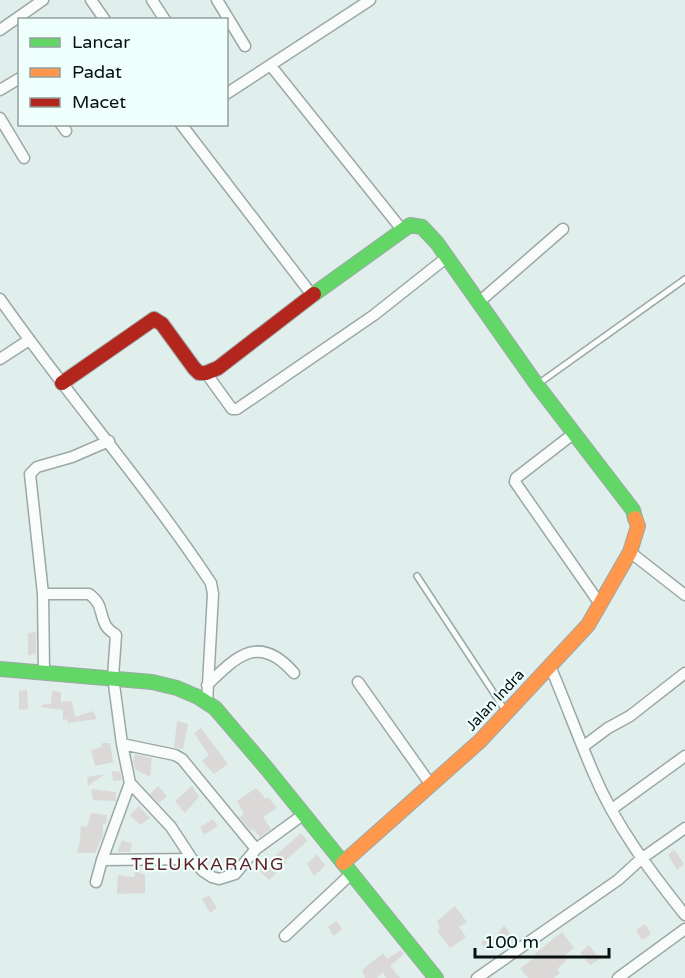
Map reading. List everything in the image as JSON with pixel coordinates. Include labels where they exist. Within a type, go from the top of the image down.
[{"type":"street","points":[[0,30],[43,0]]},
{"type":"street","points":[[91,0],[104,18]]},
{"type":"street","points":[[152,0],[164,18]]},
{"type":"street","points":[[218,0],[245,46]]},
{"type":"street","points":[[228,93],[370,0]]},
{"type":"street","points":[[271,66],[403,231]]},
{"type":"street","points":[[0,90],[18,79]]},
{"type":"street","points":[[0,118],[24,158]]},
{"type":"street","points":[[183,126],[312,295]]},
{"type":"street","points":[[63,383],[154,319],[162,324],[194,368],[199,373],[206,374],[218,368],[312,295],[410,225],[422,226],[437,243],[573,434],[516,478],[515,482],[600,604]]},
{"type":"street","points":[[479,302],[563,229]]},
{"type":"street","points":[[206,374],[232,409],[237,410],[374,315],[446,258]]},
{"type":"street","points":[[0,300],[156,504],[211,584],[213,594],[207,703]]},
{"type":"street","points":[[0,359],[29,340]]},
{"type":"street","name":"Jalan Indra","points":[[347,868],[431,785],[480,741],[588,625],[630,552],[637,532],[637,520],[633,510],[573,434]]},
{"type":"street","points":[[44,672],[43,594],[30,474],[37,467],[72,457],[109,441]]},
{"type":"street","points":[[630,552],[685,595]]},
{"type":"street","points":[[43,594],[86,592],[94,597],[102,611],[105,625],[116,637],[113,677],[130,783],[171,827],[192,859],[212,877],[219,879],[235,874],[256,849],[304,814]]},
{"type":"street","points":[[207,685],[234,659],[255,650],[267,652],[285,663],[294,673]]},
{"type":"street","points":[[550,666],[594,774],[612,809],[641,859],[685,915]]},
{"type":"street","points":[[0,669],[113,677],[170,685],[207,703],[236,730],[436,978]]},
{"type":"street","points":[[584,746],[608,728],[630,716],[685,673]]},
{"type":"street","points":[[358,682],[431,785]]},
{"type":"street","points":[[122,744],[182,759],[256,849]]},
{"type":"street","points":[[612,809],[685,756]]},
{"type":"street","points":[[96,882],[130,783]]},
{"type":"street","points":[[477,978],[618,880],[641,859],[685,828]]},
{"type":"street","points":[[102,860],[192,859]]},
{"type":"street","points":[[285,936],[347,868]]},
{"type":"street","points":[[618,978],[685,929]]},
{"type":"lane","points":[[537,385],[685,279]]},
{"type":"lane","points":[[417,576],[506,713]]},
{"type":"building","points":[[36,632],[36,653],[28,656],[28,633]]},
{"type":"building","points":[[27,690],[28,709],[19,710],[19,691]]},
{"type":"building","points":[[52,691],[61,692],[61,702],[72,701],[75,717],[93,711],[97,719],[68,723],[67,719],[63,720],[63,710],[41,707],[51,704]]},
{"type":"building","points":[[177,721],[188,724],[183,749],[174,747]]},
{"type":"building","points":[[201,728],[228,764],[214,774],[202,761],[209,755],[194,733]]},
{"type":"building","points":[[102,743],[110,743],[113,762],[95,766],[91,750],[102,747]]},
{"type":"building","points":[[135,754],[152,758],[150,777],[135,769],[133,762]]},
{"type":"building","points":[[112,771],[120,772],[122,780],[113,781]]},
{"type":"building","points":[[105,774],[88,786],[87,777]]},
{"type":"building","points":[[158,786],[167,796],[159,803],[150,794]]},
{"type":"building","points":[[192,786],[199,797],[185,813],[175,801]]},
{"type":"building","points":[[256,788],[277,808],[263,817],[271,829],[260,837],[253,829],[251,831],[239,817],[244,814],[237,801]]},
{"type":"building","points":[[91,789],[116,792],[116,801],[93,800]]},
{"type":"building","points":[[139,806],[150,818],[140,825],[130,815]]},
{"type":"building","points":[[91,813],[107,815],[106,824],[103,824],[103,835],[95,853],[77,853],[81,826],[87,827]]},
{"type":"building","points":[[213,819],[218,826],[204,835],[200,827]]},
{"type":"building","points":[[301,833],[307,841],[269,880],[259,870]]},
{"type":"building","points":[[122,840],[132,844],[130,852],[117,852]]},
{"type":"building","points":[[674,849],[684,864],[677,870],[668,855]]},
{"type":"building","points":[[317,854],[325,866],[314,876],[307,864]]},
{"type":"building","points":[[135,871],[145,875],[145,893],[117,894],[118,875],[134,877]]},
{"type":"building","points":[[209,895],[217,908],[210,913],[202,899]]},
{"type":"building","points":[[455,906],[467,922],[459,927],[466,937],[450,948],[437,931],[440,928],[437,921]]},
{"type":"building","points":[[337,921],[342,929],[333,936],[328,926]]},
{"type":"building","points":[[645,924],[651,934],[642,940],[636,930]]},
{"type":"building","points":[[504,925],[516,942],[507,948],[502,940],[486,950],[481,942],[493,935],[495,938]]},
{"type":"building","points":[[562,932],[574,948],[564,956],[567,960],[557,969],[560,973],[554,978],[528,978],[520,968]]},
{"type":"building","points":[[589,945],[600,959],[590,965],[580,953]]},
{"type":"building","points":[[401,950],[404,954],[390,966],[400,978],[386,978],[383,972],[377,978],[365,978],[362,970],[383,953],[387,959]]},
{"type":"traffic: fast","points":[[314,294],[410,225],[422,227],[437,243],[537,385],[633,510],[635,518]]},
{"type":"traffic: fast","points":[[0,669],[152,682],[177,688],[198,697],[215,708],[436,978]]},
{"type":"traffic: slow","points":[[343,863],[480,741],[588,625],[630,552],[638,526],[635,518]]},
{"type":"traffic: jam","points":[[62,383],[154,319],[162,324],[194,368],[199,373],[206,373],[218,368],[314,294]]},
{"type":"district","name":"TELUKKARANG","points":[[208,864]]}]
